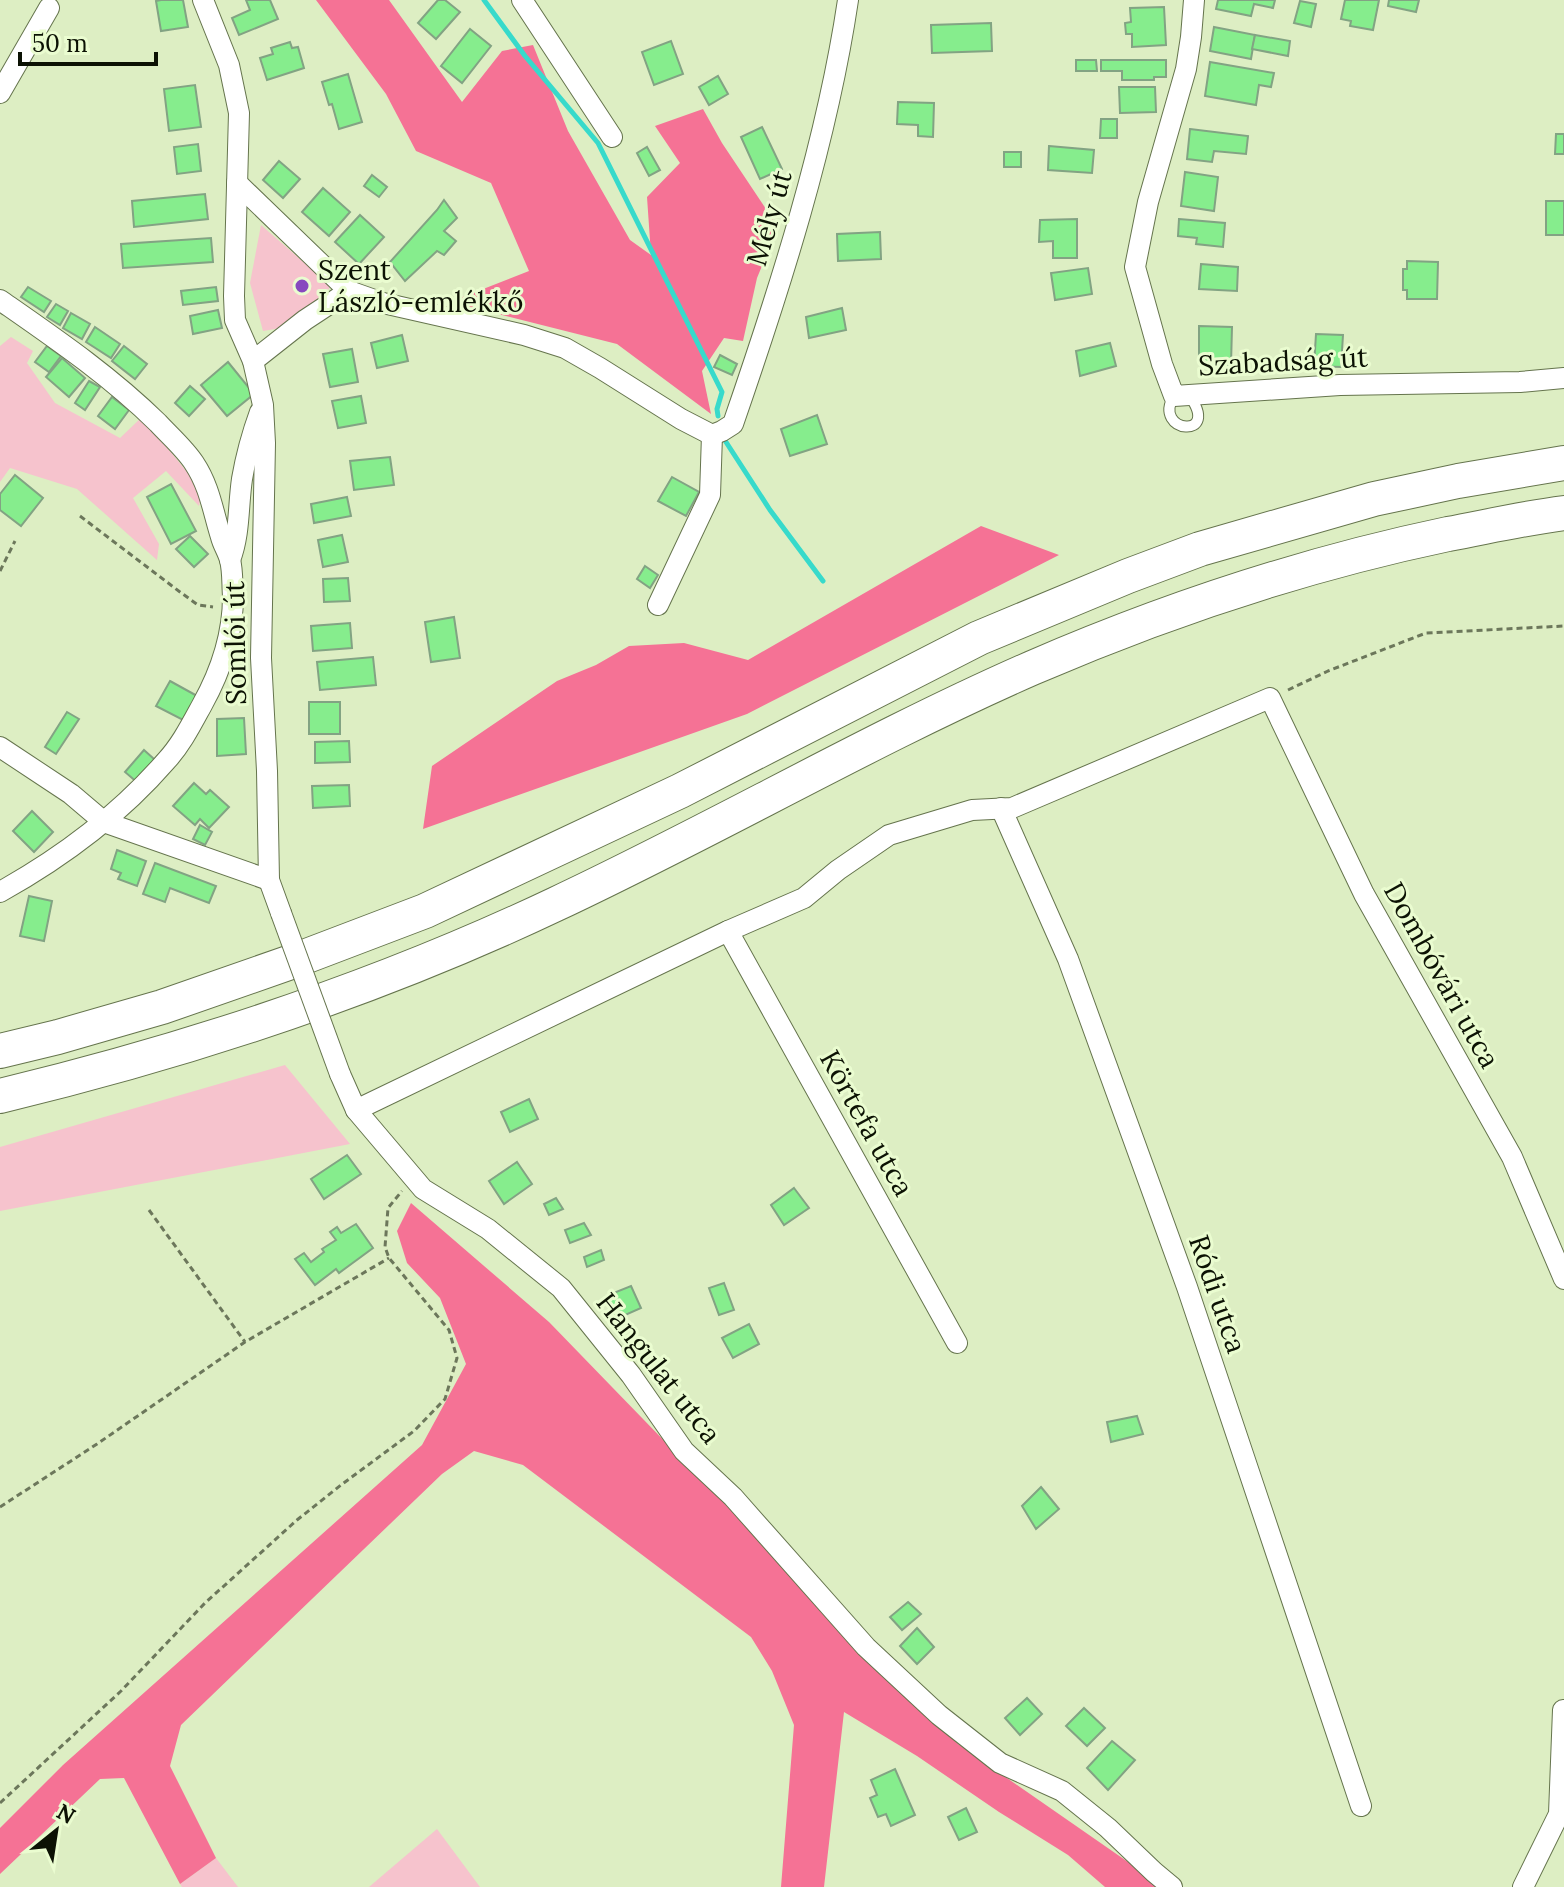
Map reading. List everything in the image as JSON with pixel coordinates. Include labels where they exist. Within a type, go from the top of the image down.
[{"type":"highway","points":[[0,1051],[162,1007],[425,911],[680,791],[979,638],[1128,576],[1200,549],[1374,499],[1564,463]]},
{"type":"highway","points":[[0,1096],[169,1051],[307,1008],[429,960],[556,905],[920,721],[1030,669],[1150,620],[1235,591],[1362,554],[1564,513]]},
{"type":"street","name":"Somlói út","points":[[203,0],[229,65],[239,113],[235,320],[253,361],[263,405],[261,658],[269,880]]},
{"type":"street","points":[[522,0],[612,137]]},
{"type":"street","name":"Mély út","points":[[712,435],[733,424],[769,320],[811,171],[842,44],[848,0]]},
{"type":"street","name":"Szabadság út","points":[[1194,0],[1186,69],[1148,202],[1135,267],[1162,364],[1181,395],[1340,385],[1520,382],[1564,378]]},
{"type":"street","points":[[0,93],[49,8]]},
{"type":"street","points":[[237,183],[349,291],[383,303],[509,331],[565,348],[712,435],[710,495],[658,605]]},
{"type":"street","points":[[253,361],[305,320],[349,291]]},
{"type":"street","name":"Somlói út","points":[[0,300],[82,357],[144,410],[194,462],[206,485],[230,560],[233,609],[225,656],[215,681],[182,741],[166,761],[104,822],[0,892]]},
{"type":"street","name":"Somlói út","points":[[230,560],[236,546],[247,456],[263,405]]},
{"type":"street","points":[[356,1110],[728,931],[804,898],[889,835],[972,810],[1012,808],[1270,698]]},
{"type":"street","name":"Dombóvári utca","points":[[1270,698],[1364,894],[1512,1157],[1564,1279]]},
{"type":"street","points":[[0,747],[71,794],[104,822],[269,880]]},
{"type":"street","name":"Ródi utca","points":[[1001,808],[1068,959],[1187,1287],[1361,1806]]},
{"type":"street","name":"Hangulat utca","points":[[269,880],[356,1110],[412,1177],[423,1189],[488,1229],[561,1288],[631,1375],[684,1451],[733,1497],[866,1647],[939,1715],[1000,1763],[1062,1791],[1172,1887]]},
{"type":"street","name":"Körtefa utca","points":[[728,931],[957,1343]]},
{"type":"street","points":[[1523,1887],[1559,1814],[1563,1710]]},
{"type":"path","points":[[80,516],[198,605],[233,609]]},
{"type":"path","points":[[0,571],[15,541]]},
{"type":"path","points":[[1270,698],[1328,671],[1426,633],[1564,626]]},
{"type":"path","points":[[0,1803],[121,1691],[216,1593],[297,1520],[414,1431],[445,1399],[457,1358],[449,1330],[389,1258],[385,1247],[388,1208],[412,1177]]},
{"type":"path","points":[[149,1210],[245,1342]]},
{"type":"path","points":[[0,1507],[245,1342],[389,1258]]},
{"type":"shaded area","points":[[316,0],[389,0],[462,102],[502,51],[533,45],[568,131],[630,240],[651,255],[647,197],[680,163],[655,126],[703,109],[778,227],[757,278],[743,341],[724,338],[702,371],[711,414],[617,344],[450,302],[529,271],[491,183],[416,151],[386,94]]},
{"type":"shaded area","points":[[261,225],[331,286],[299,325],[263,331],[250,283]]},
{"type":"shaded area","points":[[11,337],[33,351],[27,363],[55,403],[120,438],[142,417],[202,490],[199,506],[166,471],[133,498],[159,544],[157,560],[77,489],[10,468],[0,482],[0,346]]},
{"type":"shaded area","points":[[981,526],[1059,555],[747,714],[423,829],[432,766],[557,681],[596,665],[629,646],[684,643],[748,660]]},
{"type":"shaded area","points":[[285,1065],[350,1144],[0,1211],[0,1147]]},
{"type":"shaded area","points":[[411,1203],[549,1322],[958,1744],[1164,1887],[1105,1887],[1068,1855],[844,1712],[824,1887],[781,1887],[794,1725],[772,1671],[751,1637],[523,1465],[474,1451],[442,1474],[181,1725],[170,1766],[216,1858],[180,1884],[124,1778],[100,1779],[0,1874],[0,1828],[63,1765],[422,1445],[466,1364],[440,1298],[407,1263],[397,1231]]},
{"type":"shaded area","points":[[437,1829],[480,1887],[369,1887]]},
{"type":"shaded area","points":[[216,1858],[238,1887],[182,1887],[180,1884]]},
{"type":"building","points":[[183,0],[188,27],[161,31],[156,1]]},
{"type":"building","points":[[246,0],[270,0],[278,19],[239,35],[232,18],[250,10]]},
{"type":"building","points":[[438,0],[445,0],[460,12],[436,39],[418,23]]},
{"type":"building","points":[[1218,0],[1275,0],[1273,8],[1254,4],[1251,16],[1216,9]]},
{"type":"building","points":[[1345,0],[1379,0],[1373,30],[1350,26],[1351,21],[1341,19]]},
{"type":"building","points":[[1389,0],[1419,0],[1416,12],[1388,6]]},
{"type":"building","points":[[1300,1],[1316,4],[1311,27],[1294,23]]},
{"type":"building","points":[[1164,7],[1166,45],[1132,47],[1132,34],[1126,34],[1125,23],[1131,22],[1130,8]]},
{"type":"building","points":[[991,23],[992,51],[932,53],[931,25]]},
{"type":"building","points":[[1214,27],[1255,35],[1251,59],[1210,51]]},
{"type":"building","points":[[470,29],[491,46],[462,83],[441,66]]},
{"type":"building","points":[[1255,35],[1290,41],[1288,56],[1252,49]]},
{"type":"building","points":[[671,41],[683,74],[654,85],[642,52]]},
{"type":"building","points":[[290,42],[292,48],[298,47],[304,68],[267,80],[260,58],[273,54],[271,48]]},
{"type":"building","points":[[1076,60],[1096,60],[1097,71],[1076,71]]},
{"type":"building","points":[[1101,60],[1166,60],[1166,77],[1122,80],[1122,71],[1101,71]]},
{"type":"building","points":[[1210,62],[1274,73],[1271,87],[1259,85],[1256,105],[1205,96]]},
{"type":"building","points":[[348,74],[362,122],[339,129],[322,82]]},
{"type":"building","points":[[718,76],[728,94],[709,105],[699,87]]},
{"type":"building","points":[[195,85],[201,127],[169,131],[164,89]]},
{"type":"building","points":[[1119,87],[1155,87],[1156,112],[1120,113]]},
{"type":"building","points":[[898,102],[934,103],[933,137],[918,136],[918,125],[897,124]]},
{"type":"building","points":[[1101,119],[1117,119],[1117,138],[1100,138]]},
{"type":"building","points":[[762,127],[782,169],[760,179],[741,137]]},
{"type":"building","points":[[1190,129],[1248,136],[1246,154],[1214,151],[1212,162],[1187,159]]},
{"type":"building","points":[[1556,134],[1564,134],[1564,154],[1555,154]]},
{"type":"building","points":[[198,144],[201,171],[177,174],[174,147]]},
{"type":"building","points":[[1049,146],[1094,150],[1092,173],[1048,170]]},
{"type":"building","points":[[647,147],[660,170],[649,176],[637,153]]},
{"type":"building","points":[[1004,152],[1021,152],[1021,167],[1004,167]]},
{"type":"building","points":[[279,161],[300,179],[283,198],[263,180]]},
{"type":"building","points":[[1185,172],[1218,177],[1214,211],[1181,206]]},
{"type":"building","points":[[372,175],[387,187],[379,197],[364,186]]},
{"type":"building","points":[[323,188],[350,212],[329,236],[302,212]]},
{"type":"building","points":[[205,194],[208,219],[134,227],[132,201]]},
{"type":"building","points":[[444,200],[457,218],[444,231],[456,241],[444,255],[437,251],[405,281],[390,262]]},
{"type":"building","points":[[1546,201],[1564,201],[1564,235],[1546,235]]},
{"type":"building","points":[[360,215],[384,237],[359,264],[335,242]]},
{"type":"building","points":[[1077,219],[1077,258],[1053,258],[1053,241],[1039,242],[1040,220]]},
{"type":"building","points":[[1179,219],[1225,223],[1223,247],[1196,244],[1197,238],[1178,236]]},
{"type":"building","points":[[880,232],[881,259],[838,261],[837,234]]},
{"type":"building","points":[[211,238],[213,262],[123,268],[121,244]]},
{"type":"building","points":[[1407,261],[1438,262],[1437,299],[1407,299],[1407,290],[1403,290],[1403,269],[1407,269]]},
{"type":"building","points":[[1201,264],[1238,267],[1237,291],[1199,289]]},
{"type":"building","points":[[1088,268],[1092,294],[1055,300],[1051,273]]},
{"type":"building","points":[[28,287],[51,301],[44,312],[21,297]]},
{"type":"building","points":[[216,287],[218,301],[183,305],[181,291]]},
{"type":"building","points":[[56,304],[68,311],[60,325],[47,317]]},
{"type":"building","points":[[842,308],[846,330],[809,338],[806,317]]},
{"type":"building","points":[[218,310],[222,328],[193,334],[190,316]]},
{"type":"building","points":[[71,313],[90,324],[82,339],[63,328]]},
{"type":"building","points":[[1199,326],[1232,327],[1231,365],[1199,363]]},
{"type":"building","points":[[95,327],[120,344],[111,358],[86,342]]},
{"type":"building","points":[[1316,334],[1343,335],[1341,367],[1314,366]]},
{"type":"building","points":[[402,335],[408,361],[377,368],[371,343]]},
{"type":"building","points":[[1110,343],[1116,366],[1080,376],[1076,351]]},
{"type":"building","points":[[47,346],[61,356],[49,372],[35,362]]},
{"type":"building","points":[[124,346],[147,364],[135,379],[112,361]]},
{"type":"building","points":[[352,349],[358,382],[330,387],[323,354]]},
{"type":"building","points":[[720,355],[737,364],[732,375],[714,367]]},
{"type":"building","points":[[62,358],[85,378],[69,397],[46,377]]},
{"type":"building","points":[[228,362],[254,394],[227,416],[201,385]]},
{"type":"building","points":[[89,381],[100,387],[85,410],[75,403]]},
{"type":"building","points":[[190,386],[205,399],[189,416],[175,403]]},
{"type":"building","points":[[361,396],[366,423],[338,428],[332,401]]},
{"type":"building","points":[[112,397],[129,410],[115,429],[98,416]]},
{"type":"building","points":[[817,415],[827,444],[790,456],[781,429]]},
{"type":"building","points":[[390,457],[394,485],[354,490],[350,461]]},
{"type":"building","points":[[15,475],[43,498],[21,526],[0,510],[0,494]]},
{"type":"building","points":[[672,477],[699,492],[686,516],[658,501]]},
{"type":"building","points":[[171,484],[196,531],[171,544],[147,497]]},
{"type":"building","points":[[347,497],[351,516],[314,523],[311,504]]},
{"type":"building","points":[[342,535],[348,562],[323,567],[318,540]]},
{"type":"building","points":[[190,536],[208,554],[194,567],[176,549]]},
{"type":"building","points":[[645,566],[658,575],[650,588],[637,579]]},
{"type":"building","points":[[348,578],[350,601],[324,602],[323,579]]},
{"type":"building","points":[[454,617],[460,658],[431,662],[425,622]]},
{"type":"building","points":[[350,623],[352,648],[313,651],[311,626]]},
{"type":"building","points":[[373,657],[376,685],[320,690],[317,662]]},
{"type":"building","points":[[170,681],[199,697],[185,721],[156,706]]},
{"type":"building","points":[[309,702],[340,702],[340,734],[309,734]]},
{"type":"building","points":[[67,712],[79,719],[56,754],[45,747]]},
{"type":"building","points":[[244,718],[246,754],[217,756],[217,719]]},
{"type":"building","points":[[349,741],[350,762],[315,763],[315,742]]},
{"type":"building","points":[[144,750],[164,768],[146,790],[125,772]]},
{"type":"building","points":[[194,783],[206,794],[210,790],[229,807],[209,828],[200,819],[195,825],[173,806]]},
{"type":"building","points":[[349,785],[350,806],[313,808],[312,786]]},
{"type":"building","points":[[32,811],[53,832],[34,852],[13,831]]},
{"type":"building","points":[[200,825],[212,832],[205,845],[193,839]]},
{"type":"building","points":[[117,850],[146,861],[137,886],[118,879],[121,873],[111,869]]},
{"type":"building","points":[[155,863],[216,886],[209,903],[170,888],[165,902],[143,894]]},
{"type":"building","points":[[29,896],[52,901],[44,941],[20,936]]},
{"type":"building","points":[[529,1099],[538,1119],[510,1132],[501,1112]]},
{"type":"building","points":[[347,1155],[361,1174],[324,1199],[311,1179]]},
{"type":"building","points":[[517,1162],[532,1184],[504,1204],[489,1181]]},
{"type":"building","points":[[794,1188],[809,1208],[784,1225],[771,1205]]},
{"type":"building","points":[[556,1198],[563,1209],[549,1215],[544,1204]]},
{"type":"building","points":[[584,1223],[591,1235],[570,1243],[565,1230]]},
{"type":"building","points":[[356,1224],[373,1248],[339,1273],[336,1269],[315,1285],[295,1259],[304,1253],[311,1262],[324,1252],[322,1249],[336,1240],[330,1232],[337,1227],[341,1233]]},
{"type":"building","points":[[601,1250],[604,1260],[587,1267],[584,1257]]},
{"type":"building","points":[[724,1283],[734,1310],[719,1315],[709,1288]]},
{"type":"building","points":[[631,1286],[641,1308],[614,1320],[606,1296]]},
{"type":"building","points":[[749,1324],[759,1344],[733,1358],[722,1338]]},
{"type":"building","points":[[1137,1416],[1143,1434],[1111,1442],[1107,1422]]},
{"type":"building","points":[[1041,1487],[1059,1509],[1036,1529],[1022,1506]]},
{"type":"building","points":[[908,1602],[921,1614],[902,1630],[890,1617]]},
{"type":"building","points":[[917,1628],[934,1647],[917,1664],[900,1646]]},
{"type":"building","points":[[1027,1698],[1042,1714],[1020,1735],[1005,1718]]},
{"type":"building","points":[[1084,1708],[1105,1728],[1087,1746],[1066,1726]]},
{"type":"building","points":[[1112,1741],[1135,1760],[1108,1790],[1087,1768]]},
{"type":"building","points":[[895,1769],[915,1815],[891,1826],[886,1814],[878,1817],[870,1798],[877,1795],[871,1780]]},
{"type":"building","points":[[966,1808],[977,1832],[959,1840],[948,1817]]},
{"type":"waterway","points":[[484,0],[525,56],[598,143],[722,392],[718,416]]},
{"type":"waterway","points":[[726,442],[770,510],[823,581]]},
{"type":"place","name":"Szent László-emlékkő","points":[[302,286]]}]
